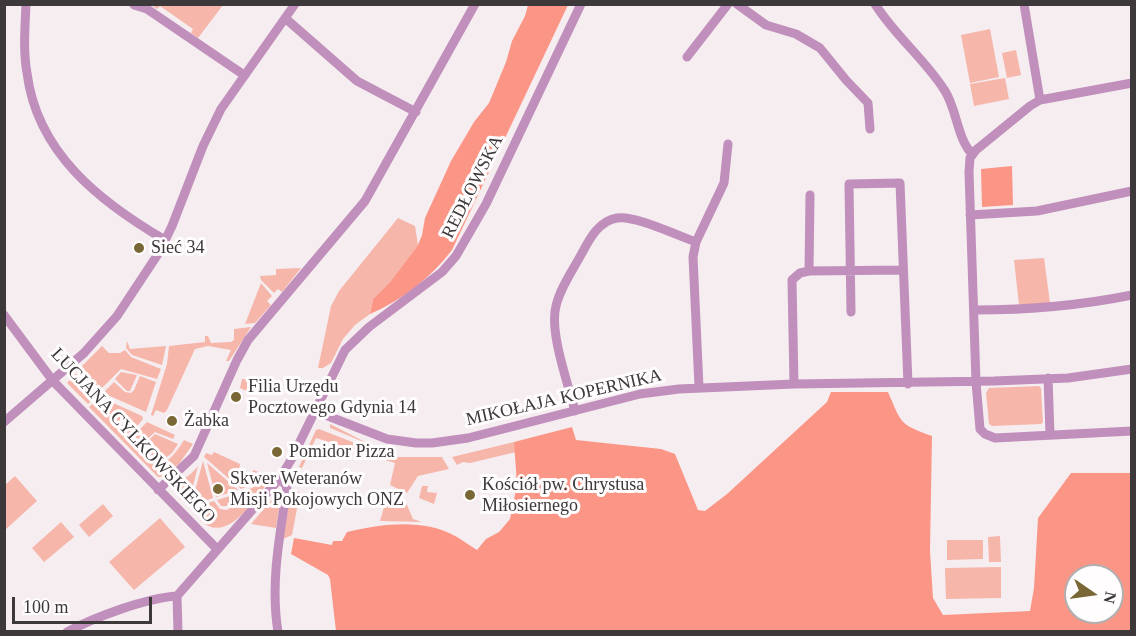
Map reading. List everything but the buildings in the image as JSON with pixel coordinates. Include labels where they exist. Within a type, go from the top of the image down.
[{"type":"street","points":[[26,4],[26,73],[35,107],[52,143],[72,169],[99,196],[165,240]]},
{"type":"street","points":[[4,422],[84,353],[117,316],[145,276],[165,240],[210,130],[244,75],[295,4]]},
{"type":"street","points":[[158,490],[194,456],[245,345],[359,210],[475,4]]},
{"type":"street","name":"REDŁOWSKA","points":[[315,411],[339,359],[354,339],[436,278],[456,256],[486,204],[581,4]]},
{"type":"street","points":[[687,57],[728,4]]},
{"type":"street","points":[[737,4],[766,25],[796,34],[820,48],[868,103],[870,129]]},
{"type":"street","points":[[875,4],[887,21],[923,59],[942,86],[953,107],[965,143],[972,154]]},
{"type":"street","points":[[1024,4],[1040,100]]},
{"type":"street","points":[[134,5],[147,9],[244,75]]},
{"type":"street","points":[[285,18],[357,81],[416,112]]},
{"type":"street","points":[[1131,83],[1040,100],[972,154],[969,172],[976,382],[980,429],[995,438],[1131,431]]},
{"type":"street","points":[[699,387],[693,257],[696,242],[724,183],[728,144]]},
{"type":"street","points":[[851,312],[849,184],[900,183],[908,384]]},
{"type":"street","points":[[970,215],[1037,211],[1131,191]]},
{"type":"street","points":[[809,270],[810,195]]},
{"type":"street","points":[[575,411],[556,337],[554,315],[563,288],[594,232],[609,221],[623,218],[639,221],[696,242]]},
{"type":"street","points":[[794,384],[792,280],[800,273],[809,270],[902,270]]},
{"type":"street","points":[[974,310],[1028,310],[1099,302],[1131,295]]},
{"type":"street","name":"LUCJANA CYLKOWSKIEGO","points":[[4,315],[53,381],[217,549]]},
{"type":"street","name":"MIKOŁAJA KOPERNIKA","points":[[315,411],[387,439],[432,443],[468,438],[640,394],[699,387],[976,382],[1091,375],[1131,369]]},
{"type":"street","points":[[1048,378],[1050,434]]},
{"type":"street","points":[[67,632],[105,615],[177,596],[279,478],[291,460],[315,411]]},
{"type":"street","points":[[278,632],[274,574],[287,487],[279,478]]},
{"type":"street","points":[[177,596],[178,632]]},
{"type":"shaded area","points":[[151,5],[223,5],[198,38],[191,33],[193,29],[160,6],[157,9]]},
{"type":"shaded area","points":[[528,5],[568,5],[452,250],[435,270],[415,287],[370,314],[373,299],[390,282],[418,245],[425,218],[451,161],[474,122],[489,103]]},
{"type":"shaded area","points":[[990,29],[999,77],[970,83],[961,35]]},
{"type":"shaded area","points":[[1016,50],[1021,75],[1007,78],[1002,53]]},
{"type":"shaded area","points":[[1005,78],[1009,99],[974,106],[970,84]]},
{"type":"shaded area","points":[[1012,166],[1013,205],[982,207],[981,169]]},
{"type":"shaded area","points":[[398,218],[415,226],[418,245],[390,282],[373,299],[370,314],[355,325],[343,339],[331,363],[318,368],[331,306],[339,291]]},
{"type":"shaded area","points":[[1044,258],[1050,303],[1019,305],[1014,260]]},
{"type":"shaded area","points":[[301,268],[282,292],[278,289],[274,293],[260,276],[276,275],[276,269]]},
{"type":"shaded area","points":[[261,283],[272,296],[267,301],[271,305],[255,323],[245,324]]},
{"type":"shaded area","points":[[251,327],[229,361],[226,361],[231,350],[208,346],[195,349],[167,410],[164,413],[156,410],[153,416],[151,415],[167,364],[169,346],[205,342],[205,336],[208,336],[211,343],[231,342],[234,340],[234,329]]},
{"type":"shaded area","points":[[127,341],[130,349],[166,346],[162,365],[132,355],[126,348]]},
{"type":"shaded area","points":[[102,346],[109,353],[120,353],[125,350],[131,357],[161,369],[157,379],[121,369],[100,390],[81,370],[81,367]]},
{"type":"shaded area","points":[[121,372],[137,375],[130,391],[127,391],[115,379]]},
{"type":"shaded area","points":[[75,374],[97,395],[88,404],[67,383]]},
{"type":"shaded area","points":[[140,376],[156,382],[146,412],[103,393],[114,382],[125,392],[131,393]]},
{"type":"shaded area","points":[[242,379],[247,379],[253,385],[253,394],[240,388]]},
{"type":"shaded area","points":[[1039,386],[1043,422],[1041,424],[992,426],[989,424],[986,393],[989,388]]},
{"type":"shaded area","points":[[831,392],[888,392],[903,422],[913,429],[932,436],[930,551],[933,598],[943,615],[1030,611],[1034,588],[1038,518],[1071,473],[1131,473],[1131,631],[336,631],[328,575],[291,554],[294,538],[332,545],[333,541],[342,541],[347,532],[403,524],[444,531],[477,550],[486,539],[499,532],[510,519],[517,485],[514,442],[572,427],[576,440],[661,449],[675,454],[698,510],[705,511],[727,494],[827,402]]},
{"type":"shaded area","points":[[100,397],[142,416],[143,419],[129,436],[151,459],[163,462],[176,452],[184,440],[193,444],[179,464],[158,477],[89,407]]},
{"type":"shaded area","points":[[147,422],[175,435],[173,439],[155,432],[141,445],[134,435]]},
{"type":"shaded area","points":[[330,424],[371,445],[330,428]]},
{"type":"shaded area","points":[[319,429],[370,449],[368,454],[316,438],[302,468],[299,467],[316,430]]},
{"type":"shaded area","points":[[155,434],[178,444],[162,461],[156,459],[143,446]]},
{"type":"shaded area","points":[[514,442],[516,452],[457,465],[452,457]]},
{"type":"shaded area","points":[[214,452],[240,464],[239,470],[249,475],[254,470],[265,475],[241,489],[204,457],[206,453],[212,455]]},
{"type":"shaded area","points":[[383,454],[394,457],[442,457],[449,469],[418,476],[407,493],[390,485],[395,463],[382,459]]},
{"type":"shaded area","points":[[203,461],[213,498],[196,504],[197,499],[193,498]]},
{"type":"shaded area","points":[[207,463],[238,490],[216,497]]},
{"type":"shaded area","points":[[198,466],[190,498],[187,501],[180,499],[181,496],[172,486],[188,476]]},
{"type":"shaded area","points":[[15,476],[37,501],[5,530],[5,485]]},
{"type":"shaded area","points":[[269,477],[272,478],[249,507],[231,524],[221,528],[210,527],[200,520],[202,518],[197,507],[214,501],[220,509],[227,510],[234,505],[243,491]]},
{"type":"shaded area","points":[[422,486],[428,486],[427,492],[437,493],[434,504],[419,498]]},
{"type":"shaded area","points":[[295,490],[300,493],[292,535],[283,539],[291,492]]},
{"type":"shaded area","points":[[279,491],[281,496],[276,528],[251,524]]},
{"type":"shaded area","points":[[240,493],[227,506],[221,506],[217,500]]},
{"type":"shaded area","points":[[387,497],[407,505],[413,519],[422,522],[380,521]]},
{"type":"shaded area","points":[[103,504],[113,516],[89,537],[79,525]]},
{"type":"shaded area","points":[[160,518],[185,547],[134,590],[109,562]]},
{"type":"shaded area","points":[[61,522],[74,537],[44,562],[32,548]]},
{"type":"shaded area","points":[[1000,536],[1001,562],[989,562],[988,537]]},
{"type":"shaded area","points":[[947,540],[983,540],[983,559],[947,560]]},
{"type":"shaded area","points":[[1001,567],[1001,598],[946,599],[945,568]]},
{"type":"place","name":"Sieć 34","points":[[139,248]]},
{"type":"place","name":"Filia Urzędu Pocztowego Gdynia 14","points":[[236,397]]},
{"type":"place","name":"Żabka","points":[[172,421]]},
{"type":"place","name":"Pomidor Pizza","points":[[277,452]]},
{"type":"place","name":"Skwer Weteranów Misji Pokojowych ONZ","points":[[218,489]]},
{"type":"place","name":"Kościół pw. Chrystusa Miłosiernego","points":[[470,495]]}]
